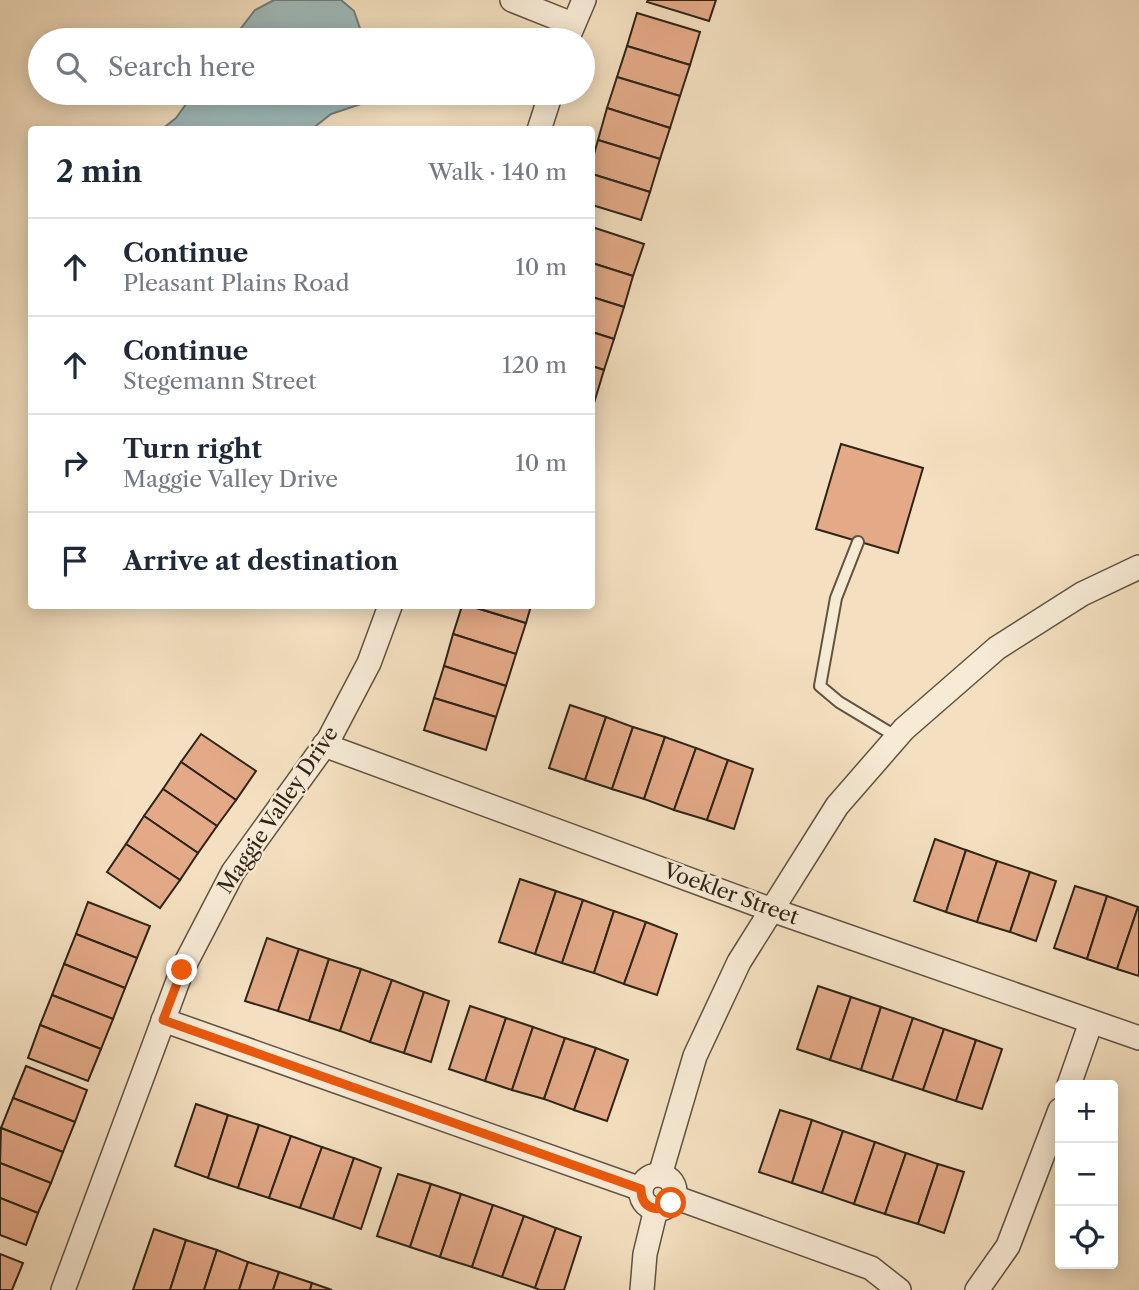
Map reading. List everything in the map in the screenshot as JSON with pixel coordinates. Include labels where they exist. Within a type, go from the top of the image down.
[{"type":"street","points":[[512,0],[563,28]]},
{"type":"street","points":[[572,28],[584,0]]},
{"type":"street","points":[[540,126],[547,105]]},
{"type":"street","points":[[660,1175],[695,1056],[739,962],[837,806],[897,737],[997,648],[1082,594],[1139,568]]},
{"type":"street","name":"Maggie Valley Drive","points":[[63,1290],[182,970],[233,872],[324,745],[369,663],[389,609]]},
{"type":"street","name":"Voekler Street","points":[[324,745],[772,910],[1139,1038]]},
{"type":"street","points":[[163,1020],[641,1189]]},
{"type":"street","points":[[1071,1080],[1091,1022]]},
{"type":"street","points":[[977,1290],[1008,1246],[1055,1123]]},
{"type":"street","points":[[642,1290],[645,1254],[665,1203],[671,1181],[660,1175],[645,1180],[641,1189],[645,1204],[665,1203],[871,1268],[899,1290]]},
{"type":"lane","points":[[858,542],[836,598],[820,686],[839,702],[897,737]]},
{"type":"water","points":[[274,0],[341,0],[354,11],[360,28],[241,28],[255,10]]},
{"type":"water","points":[[185,105],[358,105],[331,114],[316,126],[166,126]]},
{"type":"building","points":[[716,0],[709,21],[647,2]]},
{"type":"building","points":[[637,13],[700,32],[690,65],[627,46]]},
{"type":"building","points":[[627,46],[690,65],[680,96],[617,77]]},
{"type":"building","points":[[617,77],[680,96],[670,128],[607,108]]},
{"type":"building","points":[[607,108],[670,128],[660,159],[598,140]]},
{"type":"building","points":[[598,140],[660,159],[650,192],[595,175]]},
{"type":"building","points":[[595,175],[650,192],[641,220],[595,206]]},
{"type":"building","points":[[595,228],[644,244],[633,276],[595,264]]},
{"type":"building","points":[[595,264],[633,276],[624,307],[595,298]]},
{"type":"building","points":[[595,298],[624,307],[614,339],[595,333]]},
{"type":"building","points":[[595,333],[614,339],[604,370],[595,367]]},
{"type":"building","points":[[595,367],[604,370],[595,400]]},
{"type":"building","points":[[841,444],[923,468],[898,553],[816,529]]},
{"type":"building","points":[[461,609],[480,609],[526,623],[516,654],[453,634]]},
{"type":"building","points":[[480,609],[530,609],[526,623]]},
{"type":"building","points":[[453,634],[516,654],[506,686],[444,666]]},
{"type":"building","points":[[444,666],[506,686],[496,717],[434,698]]},
{"type":"building","points":[[434,698],[496,717],[486,750],[424,730]]},
{"type":"building","points":[[570,705],[606,717],[585,780],[549,768]]},
{"type":"building","points":[[606,717],[633,727],[612,789],[585,780]]},
{"type":"building","points":[[633,727],[665,737],[644,799],[612,789]]},
{"type":"building","points":[[201,734],[256,771],[236,800],[181,762]]},
{"type":"building","points":[[665,737],[696,748],[674,810],[644,799]]},
{"type":"building","points":[[696,748],[728,760],[707,820],[674,810]]},
{"type":"building","points":[[728,760],[753,769],[734,829],[707,820]]},
{"type":"building","points":[[181,762],[236,800],[217,826],[163,789]]},
{"type":"building","points":[[163,789],[217,826],[198,853],[144,816]]},
{"type":"building","points":[[144,816],[198,853],[180,880],[126,844]]},
{"type":"building","points":[[935,839],[966,850],[946,912],[914,901]]},
{"type":"building","points":[[126,844],[180,880],[160,908],[107,872]]},
{"type":"building","points":[[966,850],[997,861],[977,922],[946,912]]},
{"type":"building","points":[[997,861],[1030,872],[1010,932],[977,922]]},
{"type":"building","points":[[1030,872],[1056,881],[1036,941],[1010,932]]},
{"type":"building","points":[[520,879],[556,891],[535,954],[499,942]]},
{"type":"building","points":[[1075,886],[1107,896],[1087,959],[1054,948]]},
{"type":"building","points":[[556,891],[583,900],[562,963],[535,954]]},
{"type":"building","points":[[1107,896],[1138,907],[1117,969],[1087,959]]},
{"type":"building","points":[[583,900],[614,911],[594,973],[562,963]]},
{"type":"building","points":[[88,902],[150,926],[137,958],[76,934]]},
{"type":"building","points":[[1139,907],[1139,976],[1117,969]]},
{"type":"building","points":[[614,911],[646,922],[624,984],[594,973]]},
{"type":"building","points":[[646,922],[677,934],[657,995],[624,984]]},
{"type":"building","points":[[76,934],[137,958],[125,988],[64,964]]},
{"type":"building","points":[[267,938],[299,949],[278,1011],[245,1001]]},
{"type":"building","points":[[299,949],[329,959],[309,1021],[278,1011]]},
{"type":"building","points":[[329,959],[361,969],[340,1031],[309,1021]]},
{"type":"building","points":[[64,964],[125,988],[113,1019],[52,995]]},
{"type":"building","points":[[361,969],[392,980],[370,1042],[340,1031]]},
{"type":"building","points":[[392,980],[424,992],[404,1053],[370,1042]]},
{"type":"building","points":[[818,986],[851,997],[830,1060],[797,1049]]},
{"type":"building","points":[[424,992],[449,1001],[431,1062],[404,1053]]},
{"type":"building","points":[[52,995],[113,1019],[101,1049],[40,1025]]},
{"type":"building","points":[[851,997],[881,1007],[861,1070],[830,1060]]},
{"type":"building","points":[[470,1006],[506,1018],[485,1081],[449,1069]]},
{"type":"building","points":[[881,1007],[913,1018],[892,1080],[861,1070]]},
{"type":"building","points":[[506,1018],[533,1027],[512,1090],[485,1081]]},
{"type":"building","points":[[913,1018],[944,1029],[923,1090],[892,1080]]},
{"type":"building","points":[[40,1025],[101,1049],[88,1081],[28,1058]]},
{"type":"building","points":[[533,1027],[565,1038],[544,1099],[512,1090]]},
{"type":"building","points":[[944,1029],[976,1040],[956,1101],[923,1090]]},
{"type":"building","points":[[565,1038],[596,1048],[574,1110],[544,1099]]},
{"type":"building","points":[[976,1040],[1002,1049],[982,1109],[956,1101]]},
{"type":"building","points":[[596,1048],[628,1060],[607,1121],[574,1110]]},
{"type":"building","points":[[26,1066],[87,1090],[75,1122],[13,1098]]},
{"type":"building","points":[[13,1098],[75,1122],[63,1152],[1,1128]]},
{"type":"building","points":[[196,1104],[228,1115],[208,1178],[175,1166]]},
{"type":"building","points":[[780,1110],[812,1120],[792,1183],[759,1172]]},
{"type":"building","points":[[228,1115],[259,1125],[238,1188],[208,1178]]},
{"type":"building","points":[[812,1120],[843,1131],[822,1193],[792,1183]]},
{"type":"building","points":[[259,1125],[291,1136],[269,1198],[238,1188]]},
{"type":"building","points":[[1,1128],[63,1152],[51,1183],[0,1163]]},
{"type":"building","points":[[843,1131],[875,1142],[854,1204],[822,1193]]},
{"type":"building","points":[[291,1136],[322,1147],[300,1208],[269,1198]]},
{"type":"building","points":[[875,1142],[906,1153],[885,1214],[854,1204]]},
{"type":"building","points":[[322,1147],[354,1158],[333,1219],[300,1208]]},
{"type":"building","points":[[906,1153],[938,1164],[918,1224],[885,1214]]},
{"type":"building","points":[[354,1158],[381,1168],[361,1229],[333,1219]]},
{"type":"building","points":[[0,1163],[51,1183],[38,1213],[0,1198]]},
{"type":"building","points":[[938,1164],[964,1172],[944,1233],[918,1224]]},
{"type":"building","points":[[398,1174],[431,1184],[410,1247],[377,1236]]},
{"type":"building","points":[[431,1184],[461,1194],[440,1257],[410,1247]]},
{"type":"building","points":[[461,1194],[493,1205],[472,1267],[440,1257]]},
{"type":"building","points":[[0,1198],[38,1213],[26,1245],[0,1235]]},
{"type":"building","points":[[493,1205],[524,1216],[502,1277],[472,1267]]},
{"type":"building","points":[[524,1216],[556,1228],[535,1288],[502,1277]]},
{"type":"building","points":[[556,1228],[581,1237],[564,1290],[540,1290],[535,1288]]},
{"type":"building","points":[[154,1229],[186,1240],[170,1290],[133,1290]]},
{"type":"building","points":[[186,1240],[217,1250],[204,1290],[170,1290]]},
{"type":"building","points":[[217,1250],[248,1262],[239,1290],[204,1290]]},
{"type":"building","points":[[0,1254],[23,1263],[12,1290],[0,1290]]},
{"type":"building","points":[[248,1262],[279,1272],[273,1290],[239,1290]]},
{"type":"building","points":[[279,1272],[312,1283],[310,1290],[273,1290]]},
{"type":"building","points":[[312,1283],[332,1290],[310,1290]]},
{"type":"route","points":[[182,970],[163,1020],[641,1189],[642,1199],[650,1208],[662,1209],[671,1203]]}]
